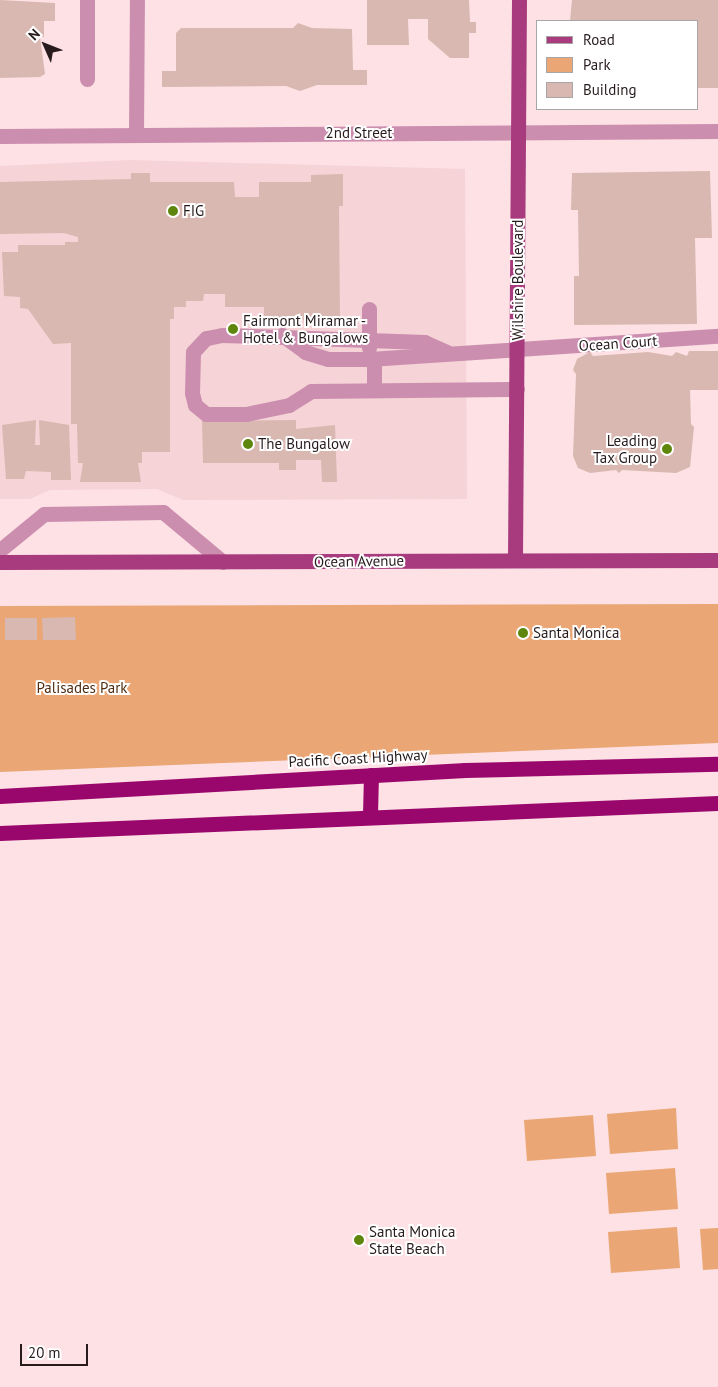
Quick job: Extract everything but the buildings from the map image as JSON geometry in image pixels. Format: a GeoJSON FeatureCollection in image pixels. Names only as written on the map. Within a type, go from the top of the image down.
{"type":"FeatureCollection","features":[{"type":"Feature","properties":{"kind":"highway","name":"Pacific Coast Highway"},"geometry":{"type":"LineString","coordinates":[[0,796],[371,775],[718,764]]}},
{"type":"Feature","properties":{"kind":"highway"},"geometry":{"type":"LineString","coordinates":[[370,815],[371,775]]}},
{"type":"Feature","properties":{"kind":"highway"},"geometry":{"type":"LineString","coordinates":[[0,833],[370,815],[718,803]]}},
{"type":"Feature","properties":{"kind":"main road","name":"Wilshire Boulevard"},"geometry":{"type":"LineString","coordinates":[[515,559],[518,350],[519,0]]}},
{"type":"Feature","properties":{"kind":"main road","name":"Ocean Avenue"},"geometry":{"type":"LineString","coordinates":[[0,562],[515,559],[718,560]]}},
{"type":"Feature","properties":{"kind":"street"},"geometry":{"type":"LineString","coordinates":[[87,0],[87,79]]}},
{"type":"Feature","properties":{"kind":"street"},"geometry":{"type":"LineString","coordinates":[[136,134],[137,0]]}},
{"type":"Feature","properties":{"kind":"street","name":"2nd Street"},"geometry":{"type":"LineString","coordinates":[[0,136],[718,131]]}},
{"type":"Feature","properties":{"kind":"street"},"geometry":{"type":"LineString","coordinates":[[369,309],[369,339],[374,388]]}},
{"type":"Feature","properties":{"kind":"street"},"geometry":{"type":"LineString","coordinates":[[447,352],[425,342],[281,335],[206,338],[193,352],[195,405],[206,414],[246,414],[289,405],[311,391],[374,388],[517,389]]}},
{"type":"Feature","properties":{"kind":"street","name":"Ocean Court"},"geometry":{"type":"LineString","coordinates":[[281,335],[305,352],[328,358],[371,359],[447,352],[518,350],[718,336]]}},
{"type":"Feature","properties":{"kind":"street"},"geometry":{"type":"LineString","coordinates":[[0,550],[44,514],[163,512],[222,562]]}},
{"type":"Feature","properties":{"kind":"shaded area","name":"Fairmont Miramar - Hotel & Bungalows"},"geometry":{"type":"Polygon","coordinates":[[[130,160],[465,169],[467,499],[183,500],[157,489],[50,490],[30,499],[0,499],[0,166],[130,160]]]}},
{"type":"Feature","properties":{"kind":"green space","name":"Palisades Park"},"geometry":{"type":"Polygon","coordinates":[[[718,604],[718,743],[0,772],[0,606],[718,604]]]}},
{"type":"Feature","properties":{"kind":"green space"},"geometry":{"type":"Polygon","coordinates":[[[676,1108],[678,1149],[610,1154],[607,1114],[676,1108]]]}},
{"type":"Feature","properties":{"kind":"green space"},"geometry":{"type":"Polygon","coordinates":[[[593,1115],[596,1156],[527,1161],[524,1120],[593,1115]]]}},
{"type":"Feature","properties":{"kind":"green space"},"geometry":{"type":"Polygon","coordinates":[[[675,1168],[678,1209],[609,1214],[606,1173],[675,1168]]]}},
{"type":"Feature","properties":{"kind":"green space"},"geometry":{"type":"Polygon","coordinates":[[[677,1227],[680,1268],[611,1273],[608,1232],[677,1227]]]}},
{"type":"Feature","properties":{"kind":"green space"},"geometry":{"type":"Polygon","coordinates":[[[718,1228],[718,1269],[703,1270],[700,1229],[718,1228]]]}},
{"type":"Feature","properties":{"kind":"place","name":"FIG"},"geometry":{"type":"Point","coordinates":[173,211]}},
{"type":"Feature","properties":{"kind":"place","name":"Fairmont Miramar - Hotel & Bungalows"},"geometry":{"type":"Point","coordinates":[233,329]}},
{"type":"Feature","properties":{"kind":"place","name":"The Bungalow"},"geometry":{"type":"Point","coordinates":[248,444]}},
{"type":"Feature","properties":{"kind":"place","name":"Leading Tax Group"},"geometry":{"type":"Point","coordinates":[667,449]}},
{"type":"Feature","properties":{"kind":"place","name":"Santa Monica"},"geometry":{"type":"Point","coordinates":[523,633]}},
{"type":"Feature","properties":{"kind":"place","name":"Santa Monica State Beach"},"geometry":{"type":"Point","coordinates":[359,1240]}}]}
